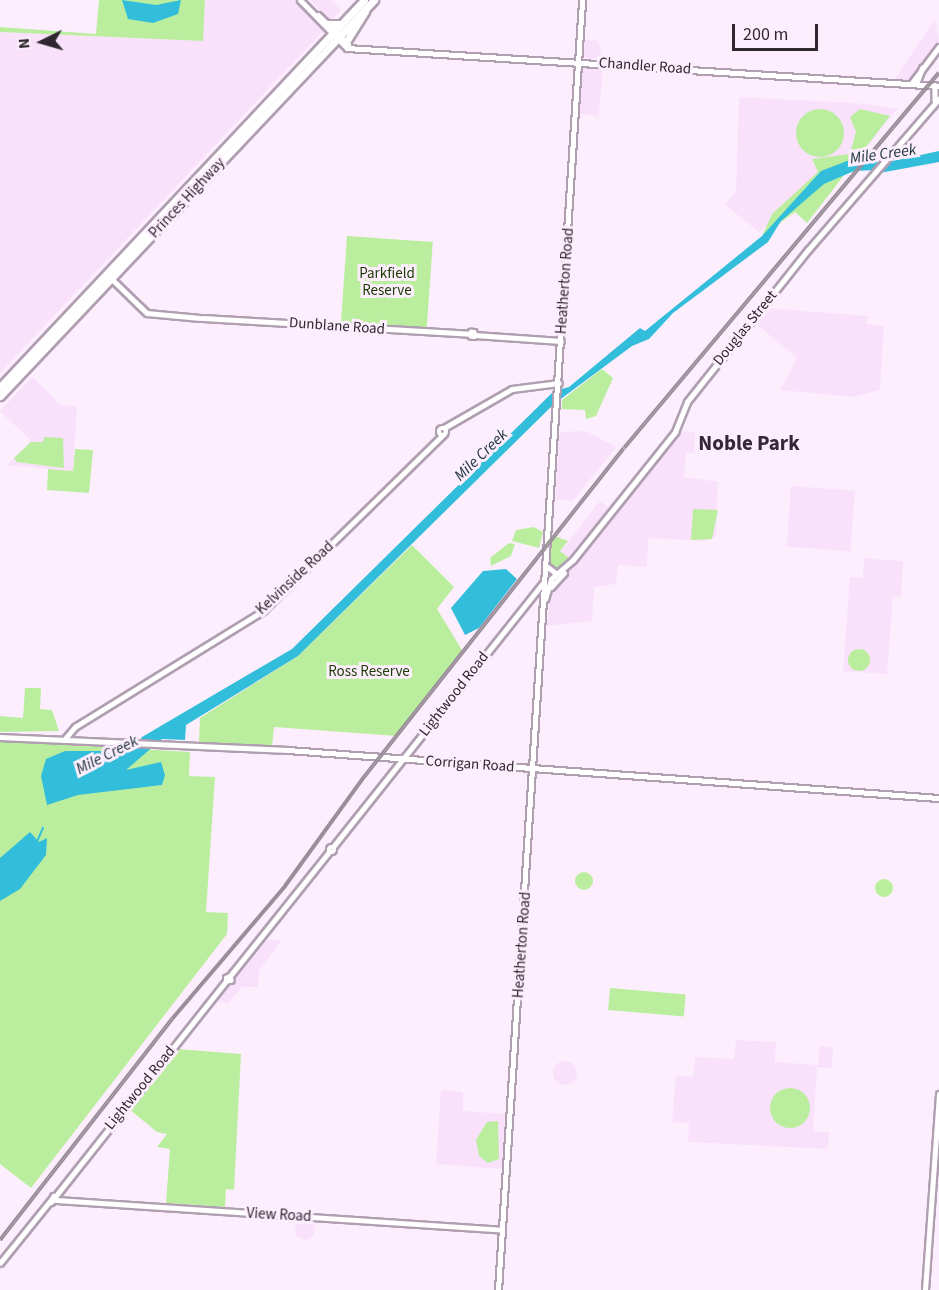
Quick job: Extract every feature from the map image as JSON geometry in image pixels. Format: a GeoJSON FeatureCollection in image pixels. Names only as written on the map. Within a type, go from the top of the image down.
{"type":"FeatureCollection","features":[{"type":"Feature","properties":{"kind":"highway","name":"Princes Highway"},"geometry":{"type":"LineString","coordinates":[[0,387],[75,306],[340,38],[341,24],[364,0]]}},
{"type":"Feature","properties":{"kind":"highway"},"geometry":{"type":"LineString","coordinates":[[340,38],[374,0]]}},
{"type":"Feature","properties":{"kind":"highway"},"geometry":{"type":"LineString","coordinates":[[328,24],[341,24]]}},
{"type":"Feature","properties":{"kind":"highway","name":"Princes Highway"},"geometry":{"type":"LineString","coordinates":[[0,396],[111,282],[191,188]]}},
{"type":"Feature","properties":{"kind":"highway"},"geometry":{"type":"LineString","coordinates":[[75,306],[111,282]]}},
{"type":"Feature","properties":{"kind":"main road"},"geometry":{"type":"LineString","coordinates":[[300,0],[340,38]]}},
{"type":"Feature","properties":{"kind":"main road","name":"Heatherton Road"},"geometry":{"type":"LineString","coordinates":[[498,1290],[545,601],[542,587],[548,565],[582,0]]}},
{"type":"Feature","properties":{"kind":"main road"},"geometry":{"type":"LineString","coordinates":[[311,11],[328,24],[340,38]]}},
{"type":"Feature","properties":{"kind":"main road","name":"Chandler Road"},"geometry":{"type":"LineString","coordinates":[[340,38],[578,62],[937,85]]}},
{"type":"Feature","properties":{"kind":"main road"},"geometry":{"type":"LineString","coordinates":[[914,84],[939,47]]}},
{"type":"Feature","properties":{"kind":"main road"},"geometry":{"type":"LineString","coordinates":[[937,85],[937,100]]}},
{"type":"Feature","properties":{"kind":"main road","name":"Douglas Street"},"geometry":{"type":"LineString","coordinates":[[550,588],[675,432],[702,382],[882,160],[937,100]]}},
{"type":"Feature","properties":{"kind":"main road","name":"Dunblane Road"},"geometry":{"type":"LineString","coordinates":[[111,282],[147,313],[561,341]]}},
{"type":"Feature","properties":{"kind":"main road","name":"Kelvinside Road"},"geometry":{"type":"LineString","coordinates":[[64,740],[82,723],[263,611],[443,432],[454,424],[512,390],[559,385]]}},
{"type":"Feature","properties":{"kind":"main road","name":"Douglas Street"},"geometry":{"type":"LineString","coordinates":[[551,579],[570,564]]}},
{"type":"Feature","properties":{"kind":"main road"},"geometry":{"type":"LineString","coordinates":[[548,565],[559,574]]}},
{"type":"Feature","properties":{"kind":"main road","name":"Heatherton Road"},"geometry":{"type":"LineString","coordinates":[[545,601],[551,579],[548,565]]}},
{"type":"Feature","properties":{"kind":"main road"},"geometry":{"type":"LineString","coordinates":[[542,587],[551,579]]}},
{"type":"Feature","properties":{"kind":"main road"},"geometry":{"type":"LineString","coordinates":[[542,587],[550,588]]}},
{"type":"Feature","properties":{"kind":"main road","name":"Lightwood Road"},"geometry":{"type":"LineString","coordinates":[[0,1263],[531,597],[542,587]]}},
{"type":"Feature","properties":{"kind":"main road"},"geometry":{"type":"LineString","coordinates":[[73,741],[82,723]]}},
{"type":"Feature","properties":{"kind":"main road","name":"Corrigan Road"},"geometry":{"type":"LineString","coordinates":[[0,737],[402,759],[939,798]]}},
{"type":"Feature","properties":{"kind":"main road"},"geometry":{"type":"LineString","coordinates":[[925,1290],[939,1095]]}},
{"type":"Feature","properties":{"kind":"main road","name":"View Road"},"geometry":{"type":"LineString","coordinates":[[53,1199],[502,1230]]}},
{"type":"Feature","properties":{"kind":"shaded area"},"geometry":{"type":"Polygon","coordinates":[[[205,0],[294,0],[324,30],[0,373],[0,32],[202,41],[205,0]]]}},
{"type":"Feature","properties":{"kind":"shaded area"},"geometry":{"type":"Polygon","coordinates":[[[310,0],[331,0],[341,10],[330,21],[310,0]]]}},
{"type":"Feature","properties":{"kind":"shaded area"},"geometry":{"type":"Polygon","coordinates":[[[935,19],[939,41],[908,81],[894,80],[935,19]]]}},
{"type":"Feature","properties":{"kind":"shaded area"},"geometry":{"type":"Polygon","coordinates":[[[591,39],[598,42],[601,49],[598,56],[591,59],[584,56],[581,49],[584,42],[591,39]]]}},
{"type":"Feature","properties":{"kind":"shaded area"},"geometry":{"type":"Polygon","coordinates":[[[582,66],[603,68],[599,116],[578,114],[582,66]]]}},
{"type":"Feature","properties":{"kind":"shaded area"},"geometry":{"type":"Polygon","coordinates":[[[739,97],[857,103],[897,109],[858,159],[820,177],[759,232],[725,205],[736,192],[739,97]]]}},
{"type":"Feature","properties":{"kind":"shaded area"},"geometry":{"type":"Polygon","coordinates":[[[766,308],[869,316],[866,324],[884,326],[880,390],[853,397],[780,390],[797,358],[755,323],[766,308]]]}},
{"type":"Feature","properties":{"kind":"shaded area"},"geometry":{"type":"Polygon","coordinates":[[[32,377],[61,405],[77,406],[73,471],[7,465],[31,441],[0,411],[32,377]]]}},
{"type":"Feature","properties":{"kind":"shaded area"},"geometry":{"type":"Polygon","coordinates":[[[586,431],[616,447],[573,501],[555,499],[560,432],[586,431]]]}},
{"type":"Feature","properties":{"kind":"shaded area"},"geometry":{"type":"Polygon","coordinates":[[[681,431],[695,432],[694,453],[686,453],[684,477],[718,482],[716,536],[706,541],[648,538],[647,567],[618,565],[616,584],[594,587],[592,621],[547,626],[550,594],[681,431]]]}},
{"type":"Feature","properties":{"kind":"shaded area"},"geometry":{"type":"Polygon","coordinates":[[[791,486],[855,490],[851,551],[787,547],[791,486]]]}},
{"type":"Feature","properties":{"kind":"shaded area"},"geometry":{"type":"Polygon","coordinates":[[[600,501],[609,508],[569,558],[561,551],[600,501]]]}},
{"type":"Feature","properties":{"kind":"shaded area"},"geometry":{"type":"Polygon","coordinates":[[[864,558],[903,561],[901,597],[893,596],[887,674],[843,671],[850,577],[863,578],[864,558]]]}},
{"type":"Feature","properties":{"kind":"shaded area"},"geometry":{"type":"Polygon","coordinates":[[[267,940],[281,940],[259,971],[258,987],[242,987],[229,1003],[215,1001],[267,940]]]}},
{"type":"Feature","properties":{"kind":"shaded area"},"geometry":{"type":"Polygon","coordinates":[[[736,1040],[776,1042],[775,1062],[818,1065],[819,1046],[833,1047],[832,1068],[817,1067],[813,1131],[829,1132],[828,1149],[688,1142],[689,1123],[672,1122],[676,1076],[693,1077],[695,1057],[734,1059],[736,1040]]]}},
{"type":"Feature","properties":{"kind":"shaded area"},"geometry":{"type":"Polygon","coordinates":[[[565,1061],[574,1064],[577,1073],[574,1082],[565,1085],[556,1082],[553,1073],[556,1064],[565,1061]]]}},
{"type":"Feature","properties":{"kind":"shaded area"},"geometry":{"type":"Polygon","coordinates":[[[441,1090],[463,1092],[463,1111],[505,1114],[502,1169],[436,1164],[441,1090]]]}},
{"type":"Feature","properties":{"kind":"shaded area"},"geometry":{"type":"Polygon","coordinates":[[[305,1220],[312,1223],[315,1230],[312,1237],[305,1240],[298,1237],[295,1230],[298,1223],[305,1220]]]}},
{"type":"Feature","properties":{"kind":"green space"},"geometry":{"type":"Polygon","coordinates":[[[99,0],[205,0],[203,41],[0,32],[0,27],[96,34],[99,0]]]}},
{"type":"Feature","properties":{"kind":"green space"},"geometry":{"type":"Polygon","coordinates":[[[820,109],[837,116],[844,133],[837,150],[820,157],[803,150],[796,133],[803,116],[820,109]]]}},
{"type":"Feature","properties":{"kind":"green space"},"geometry":{"type":"Polygon","coordinates":[[[860,109],[890,116],[807,223],[795,212],[762,236],[772,214],[818,172],[812,159],[850,154],[856,132],[850,117],[860,109]]]}},
{"type":"Feature","properties":{"kind":"green space","name":"Parkfield Reserve"},"geometry":{"type":"Polygon","coordinates":[[[347,236],[433,242],[427,328],[341,322],[347,236]]]}},
{"type":"Feature","properties":{"kind":"green space"},"geometry":{"type":"Polygon","coordinates":[[[602,369],[613,378],[596,416],[586,419],[585,410],[562,409],[562,400],[602,369]]]}},
{"type":"Feature","properties":{"kind":"green space"},"geometry":{"type":"Polygon","coordinates":[[[44,437],[63,438],[64,468],[17,462],[14,458],[31,442],[43,442],[44,437]]]}},
{"type":"Feature","properties":{"kind":"green space"},"geometry":{"type":"Polygon","coordinates":[[[75,449],[93,450],[89,493],[47,490],[48,469],[73,471],[75,449]]]}},
{"type":"Feature","properties":{"kind":"green space"},"geometry":{"type":"Polygon","coordinates":[[[693,509],[718,510],[712,539],[691,540],[693,509]]]}},
{"type":"Feature","properties":{"kind":"green space"},"geometry":{"type":"Polygon","coordinates":[[[534,527],[543,532],[539,548],[512,541],[516,530],[534,527]]]}},
{"type":"Feature","properties":{"kind":"green space"},"geometry":{"type":"Polygon","coordinates":[[[552,535],[568,541],[560,551],[569,558],[558,573],[550,568],[552,535]]]}},
{"type":"Feature","properties":{"kind":"green space"},"geometry":{"type":"Polygon","coordinates":[[[509,543],[515,544],[511,556],[491,566],[490,558],[509,543]]]}},
{"type":"Feature","properties":{"kind":"green space","name":"Ross Reserve"},"geometry":{"type":"Polygon","coordinates":[[[412,545],[454,587],[437,609],[462,650],[397,736],[274,727],[272,747],[199,742],[200,718],[298,656],[412,545]]]}},
{"type":"Feature","properties":{"kind":"green space"},"geometry":{"type":"Polygon","coordinates":[[[859,649],[867,652],[870,660],[867,668],[859,671],[851,668],[848,660],[851,652],[859,649]]]}},
{"type":"Feature","properties":{"kind":"green space"},"geometry":{"type":"Polygon","coordinates":[[[25,688],[41,688],[40,709],[52,710],[59,731],[0,732],[0,716],[23,718],[25,688]]]}},
{"type":"Feature","properties":{"kind":"green space"},"geometry":{"type":"Polygon","coordinates":[[[0,741],[190,752],[189,776],[215,777],[206,912],[228,913],[227,934],[31,1188],[0,1164],[0,741]]]}},
{"type":"Feature","properties":{"kind":"green space"},"geometry":{"type":"Polygon","coordinates":[[[584,872],[590,875],[593,881],[590,887],[584,890],[578,887],[575,881],[578,875],[584,872]]]}},
{"type":"Feature","properties":{"kind":"green space"},"geometry":{"type":"Polygon","coordinates":[[[884,879],[890,882],[893,888],[890,894],[884,897],[878,894],[875,888],[878,882],[884,879]]]}},
{"type":"Feature","properties":{"kind":"green space"},"geometry":{"type":"Polygon","coordinates":[[[610,988],[686,995],[684,1017],[608,1010],[610,988]]]}},
{"type":"Feature","properties":{"kind":"green space"},"geometry":{"type":"Polygon","coordinates":[[[177,1049],[241,1054],[234,1190],[226,1189],[225,1207],[166,1203],[170,1149],[157,1147],[167,1134],[157,1132],[129,1109],[177,1049]]]}},
{"type":"Feature","properties":{"kind":"green space"},"geometry":{"type":"Polygon","coordinates":[[[790,1088],[798,1089],[804,1094],[809,1100],[809,1116],[804,1122],[798,1127],[790,1128],[782,1127],[776,1122],[771,1116],[770,1108],[771,1100],[776,1094],[782,1089],[790,1088]]]}},
{"type":"Feature","properties":{"kind":"green space"},"geometry":{"type":"Polygon","coordinates":[[[498,1121],[499,1159],[488,1163],[479,1156],[476,1140],[487,1122],[498,1121]]]}},
{"type":"Feature","properties":{"kind":"water"},"geometry":{"type":"Polygon","coordinates":[[[122,0],[156,5],[181,0],[178,14],[153,23],[128,19],[122,0]]]}},
{"type":"Feature","properties":{"kind":"water"},"geometry":{"type":"Polygon","coordinates":[[[939,151],[939,162],[874,174],[876,170],[854,171],[824,184],[781,221],[768,242],[673,313],[649,339],[632,346],[554,404],[298,656],[186,725],[185,740],[162,739],[126,770],[161,762],[165,775],[162,785],[78,795],[47,805],[41,776],[46,759],[65,751],[133,751],[142,737],[292,649],[554,391],[569,387],[640,328],[645,331],[762,236],[821,171],[860,156],[862,162],[888,162],[939,151]]]}},
{"type":"Feature","properties":{"kind":"water"},"geometry":{"type":"Polygon","coordinates":[[[506,569],[517,579],[479,628],[465,635],[451,608],[483,571],[506,569]]]}},
{"type":"Feature","properties":{"kind":"water"},"geometry":{"type":"Polygon","coordinates":[[[30,832],[39,842],[47,838],[46,855],[20,889],[0,901],[0,858],[30,832]]]}},
{"type":"Feature","properties":{"kind":"waterway","name":"Mile Creek"},"geometry":{"type":"LineString","coordinates":[[37,842],[43,828]]}},
{"type":"Feature","properties":{"kind":"railway"},"geometry":{"type":"LineString","coordinates":[[0,1240],[172,1019],[285,886],[364,777],[624,448],[939,73]]}},
{"type":"Feature","properties":{"kind":"district","name":"Noble Park"},"geometry":{"type":"Point","coordinates":[749,443]}}]}
